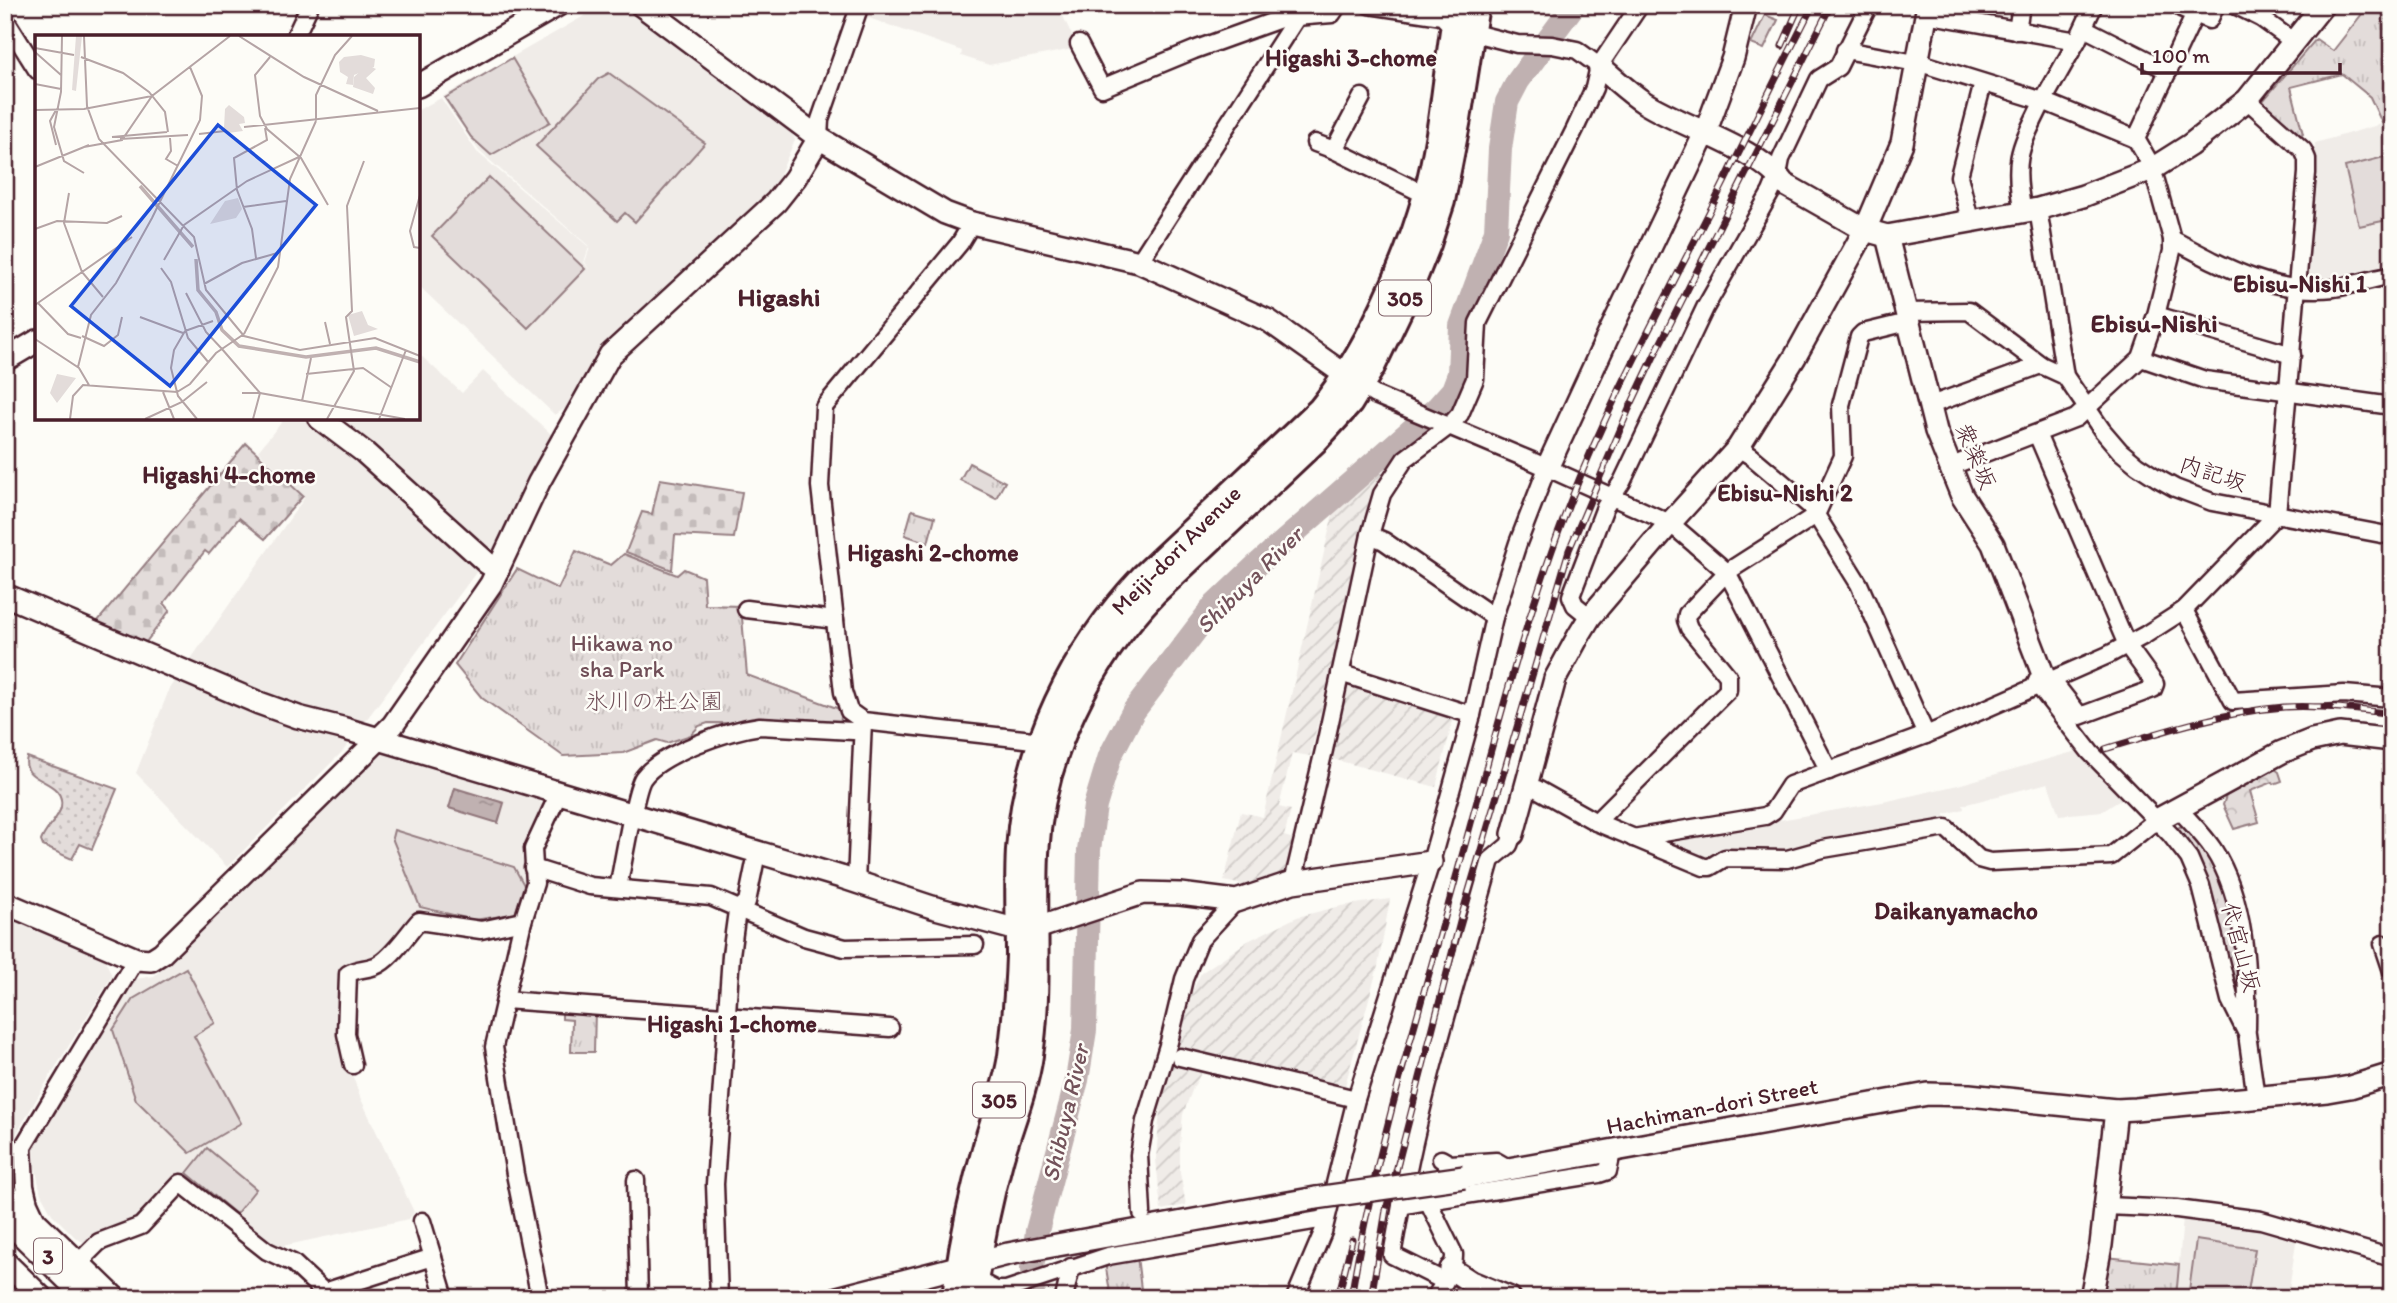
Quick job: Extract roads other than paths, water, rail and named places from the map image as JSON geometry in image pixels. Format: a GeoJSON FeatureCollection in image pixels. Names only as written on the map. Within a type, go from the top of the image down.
{"type":"FeatureCollection","features":[{"type":"Feature","properties":{"kind":"highway","name":"3"},"geometry":{"type":"LineString","coordinates":[[5,1214],[91,1298]]}},
{"type":"Feature","properties":{"kind":"highway","name":"3"},"geometry":{"type":"LineString","coordinates":[[5,1235],[69,1298]]}},
{"type":"Feature","properties":{"kind":"main road","name":"Meiji-dori Avenue"},"geometry":{"type":"LineString","coordinates":[[955,1298],[971,1277],[1026,1077],[1033,1020],[1026,929],[1044,798],[1069,721],[1109,646],[1143,605],[1317,439],[1350,403],[1353,381],[1426,195],[1460,22],[1476,5]]}},
{"type":"Feature","properties":{"kind":"main road","name":"Meiji-dori Avenue"},"geometry":{"type":"LineString","coordinates":[[1026,929],[1017,900],[1021,822],[1026,795],[1042,741],[1071,674],[1094,636],[1143,577],[1353,381],[1391,329],[1411,286],[1442,201],[1458,119],[1460,22]]}},
{"type":"Feature","properties":{"kind":"street"},"geometry":{"type":"LineString","coordinates":[[296,35],[310,5]]}},
{"type":"Feature","properties":{"kind":"street"},"geometry":{"type":"LineString","coordinates":[[420,85],[558,5]]}},
{"type":"Feature","properties":{"kind":"street"},"geometry":{"type":"LineString","coordinates":[[641,5],[819,138],[945,213],[972,223],[1139,262],[1269,321],[1375,395],[1670,523],[1727,572],[1829,771]]}},
{"type":"Feature","properties":{"kind":"street"},"geometry":{"type":"LineString","coordinates":[[5,903],[136,959],[151,960],[162,953],[378,740],[393,724],[491,584],[539,482],[610,355],[776,202],[795,178],[819,138],[820,121],[860,5]]}},
{"type":"Feature","properties":{"kind":"street"},"geometry":{"type":"LineString","coordinates":[[1079,44],[1102,88],[1283,18],[1332,14],[1338,5]]}},
{"type":"Feature","properties":{"kind":"street"},"geometry":{"type":"LineString","coordinates":[[1369,5],[1442,16],[1517,44],[1552,45],[1577,50],[1645,103],[1760,161],[1778,175],[1784,184],[1865,230],[1887,236],[2030,211],[2083,196],[2152,169],[2190,145],[2247,100],[2323,5]]}},
{"type":"Feature","properties":{"kind":"street"},"geometry":{"type":"LineString","coordinates":[[1293,882],[1370,535],[1382,494],[1405,459],[1460,414],[1475,380],[1478,323],[1585,108],[1600,66],[1640,5]]}},
{"type":"Feature","properties":{"kind":"street"},"geometry":{"type":"LineString","coordinates":[[1295,1298],[1323,1232],[1356,1099],[1432,862],[1472,715],[1494,617],[1518,543],[1547,468],[1705,133],[1734,58],[1746,5]]}},
{"type":"Feature","properties":{"kind":"street"},"geometry":{"type":"LineString","coordinates":[[1590,617],[1575,605],[1571,596],[1605,507],[1622,482],[1705,308],[1778,175],[1781,159],[1819,79],[1838,66],[1869,5]]}},
{"type":"Feature","properties":{"kind":"street"},"geometry":{"type":"LineString","coordinates":[[2017,31],[2021,5]]}},
{"type":"Feature","properties":{"kind":"street"},"geometry":{"type":"LineString","coordinates":[[2065,376],[2030,211],[2018,169],[2019,153],[2094,5]]}},
{"type":"Feature","properties":{"kind":"street"},"geometry":{"type":"LineString","coordinates":[[2137,139],[2169,71],[2189,10],[2209,20],[2216,5]]}},
{"type":"Feature","properties":{"kind":"street"},"geometry":{"type":"LineString","coordinates":[[2235,5],[2261,18],[2294,42]]}},
{"type":"Feature","properties":{"kind":"street"},"geometry":{"type":"LineString","coordinates":[[1510,1298],[1392,1255],[1409,1163],[1434,1062],[1491,860],[1509,845],[1513,834],[1555,679],[1590,617],[1738,447],[1795,356],[1865,230],[1898,158],[1927,10],[2017,31],[2081,35],[2169,71]]}},
{"type":"Feature","properties":{"kind":"street"},"geometry":{"type":"LineString","coordinates":[[1139,262],[1297,17]]}},
{"type":"Feature","properties":{"kind":"street"},"geometry":{"type":"LineString","coordinates":[[5,19],[35,67]]}},
{"type":"Feature","properties":{"kind":"street"},"geometry":{"type":"LineString","coordinates":[[1845,50],[1917,63],[2043,101],[2137,139],[2152,169],[2172,239],[2172,251],[2156,315],[2141,358],[2076,418],[1949,467]]}},
{"type":"Feature","properties":{"kind":"street"},"geometry":{"type":"LineString","coordinates":[[1970,220],[1959,176],[1983,83]]}},
{"type":"Feature","properties":{"kind":"street"},"geometry":{"type":"LineString","coordinates":[[1334,150],[1362,97]]}},
{"type":"Feature","properties":{"kind":"street"},"geometry":{"type":"LineString","coordinates":[[1633,838],[1765,816],[1773,811],[1790,785],[1926,735],[2127,645],[2184,610],[2277,514],[2307,159],[2303,150],[2247,100]]}},
{"type":"Feature","properties":{"kind":"street"},"geometry":{"type":"LineString","coordinates":[[1315,143],[1426,195]]}},
{"type":"Feature","properties":{"kind":"street"},"geometry":{"type":"LineString","coordinates":[[972,223],[960,243],[824,407],[820,486],[843,692],[849,711],[863,724],[1042,741]]}},
{"type":"Feature","properties":{"kind":"street","name":"衆楽坂"},"geometry":{"type":"LineString","coordinates":[[1887,236],[1928,406],[1949,467],[1962,496],[1993,544],[2045,682]]}},
{"type":"Feature","properties":{"kind":"street"},"geometry":{"type":"LineString","coordinates":[[2172,239],[2237,273],[2265,283],[2297,289],[2334,288],[2392,275]]}},
{"type":"Feature","properties":{"kind":"street"},"geometry":{"type":"LineString","coordinates":[[1596,822],[1728,690],[1728,676],[1689,628],[1687,614],[1727,572],[1816,515],[1843,456],[1841,405],[1859,337],[1863,333],[1907,317],[1969,312],[2040,365],[2065,376]]}},
{"type":"Feature","properties":{"kind":"street"},"geometry":{"type":"LineString","coordinates":[[2156,315],[2292,355]]}},
{"type":"Feature","properties":{"kind":"street"},"geometry":{"type":"LineString","coordinates":[[5,360],[35,342]]}},
{"type":"Feature","properties":{"kind":"street"},"geometry":{"type":"LineString","coordinates":[[2141,358],[2204,380],[2392,406]]}},
{"type":"Feature","properties":{"kind":"street"},"geometry":{"type":"LineString","coordinates":[[1928,406],[2040,365]]}},
{"type":"Feature","properties":{"kind":"street","name":"内記坂"},"geometry":{"type":"LineString","coordinates":[[2065,376],[2120,451],[2137,466],[2175,488],[2213,502],[2392,536]]}},
{"type":"Feature","properties":{"kind":"street"},"geometry":{"type":"LineString","coordinates":[[322,420],[364,452],[498,570]]}},
{"type":"Feature","properties":{"kind":"street"},"geometry":{"type":"LineString","coordinates":[[2038,434],[2127,645],[2154,684],[2153,689],[2080,716],[2045,682]]}},
{"type":"Feature","properties":{"kind":"street"},"geometry":{"type":"LineString","coordinates":[[1738,447],[1810,506],[1816,515],[1859,584],[1926,735]]}},
{"type":"Feature","properties":{"kind":"street"},"geometry":{"type":"LineString","coordinates":[[1370,535],[1384,541],[1494,617]]}},
{"type":"Feature","properties":{"kind":"street"},"geometry":{"type":"LineString","coordinates":[[5,595],[298,717],[634,815],[932,907],[1026,929],[1150,892],[1236,901],[1293,882],[1432,862]]}},
{"type":"Feature","properties":{"kind":"street"},"geometry":{"type":"LineString","coordinates":[[746,609],[835,620]]}},
{"type":"Feature","properties":{"kind":"street"},"geometry":{"type":"LineString","coordinates":[[2184,610],[2232,701],[2344,694],[2392,698]]}},
{"type":"Feature","properties":{"kind":"street"},"geometry":{"type":"LineString","coordinates":[[1340,673],[1472,715]]}},
{"type":"Feature","properties":{"kind":"street","name":"代官山坂"},"geometry":{"type":"LineString","coordinates":[[2045,682],[2090,752],[2181,846],[2196,872],[2231,1000],[2247,1034],[2256,1098]]}},
{"type":"Feature","properties":{"kind":"street"},"geometry":{"type":"LineString","coordinates":[[618,888],[643,778],[680,751],[760,726],[853,731],[863,724]]}},
{"type":"Feature","properties":{"kind":"street"},"geometry":{"type":"LineString","coordinates":[[856,882],[863,724]]}},
{"type":"Feature","properties":{"kind":"street"},"geometry":{"type":"LineString","coordinates":[[1525,786],[1538,789],[1596,822],[1704,867],[1710,867],[1725,858],[1787,859],[1823,849],[1946,828],[1979,859],[1990,862],[2111,856],[2155,821],[2282,751],[2320,737],[2345,734],[2392,740]]}},
{"type":"Feature","properties":{"kind":"street"},"geometry":{"type":"LineString","coordinates":[[540,1298],[519,1196],[494,1047],[523,921],[535,883],[533,849],[559,793]]}},
{"type":"Feature","properties":{"kind":"street"},"geometry":{"type":"LineString","coordinates":[[2178,808],[2213,850],[2235,902],[2243,937],[2248,999],[2247,1034]]}},
{"type":"Feature","properties":{"kind":"street"},"geometry":{"type":"LineString","coordinates":[[719,1298],[715,1184],[734,933],[737,911],[747,902],[757,853]]}},
{"type":"Feature","properties":{"kind":"street"},"geometry":{"type":"LineString","coordinates":[[533,868],[590,886],[711,897],[804,937],[845,948],[975,945]]}},
{"type":"Feature","properties":{"kind":"street"},"geometry":{"type":"LineString","coordinates":[[1142,1213],[1139,1155],[1145,1121],[1184,979],[1199,940],[1236,901]]}},
{"type":"Feature","properties":{"kind":"street"},"geometry":{"type":"LineString","coordinates":[[353,1065],[346,1034],[348,974],[356,969],[377,966],[419,921],[481,930],[523,921]]}},
{"type":"Feature","properties":{"kind":"street"},"geometry":{"type":"LineString","coordinates":[[2383,944],[2392,971]]}},
{"type":"Feature","properties":{"kind":"street"},"geometry":{"type":"LineString","coordinates":[[40,1225],[29,1203],[25,1186],[23,1147],[136,959]]}},
{"type":"Feature","properties":{"kind":"street"},"geometry":{"type":"LineString","coordinates":[[505,1000],[890,1028]]}},
{"type":"Feature","properties":{"kind":"street"},"geometry":{"type":"LineString","coordinates":[[1180,1057],[1356,1099]]}},
{"type":"Feature","properties":{"kind":"street","name":"Hachiman-dori Street"},"geometry":{"type":"LineString","coordinates":[[971,1277],[1017,1253],[1044,1247],[1316,1198],[1512,1170],[1928,1094],[1969,1095],[2116,1110],[2339,1090],[2392,1074]]}},
{"type":"Feature","properties":{"kind":"street"},"geometry":{"type":"LineString","coordinates":[[2091,1298],[2106,1206],[2116,1110]]}},
{"type":"Feature","properties":{"kind":"street"},"geometry":{"type":"LineString","coordinates":[[1401,1206],[1599,1174],[1608,1171],[1612,1152]]}},
{"type":"Feature","properties":{"kind":"street"},"geometry":{"type":"LineString","coordinates":[[1441,1159],[1450,1164],[1496,1161],[1512,1170]]}},
{"type":"Feature","properties":{"kind":"street"},"geometry":{"type":"LineString","coordinates":[[636,1180],[639,1298]]}},
{"type":"Feature","properties":{"kind":"street"},"geometry":{"type":"LineString","coordinates":[[85,1269],[85,1256],[99,1242],[141,1226],[181,1183],[267,1251],[293,1263],[325,1295],[433,1257]]}},
{"type":"Feature","properties":{"kind":"street"},"geometry":{"type":"LineString","coordinates":[[5,1192],[115,1298]]}},
{"type":"Feature","properties":{"kind":"street"},"geometry":{"type":"LineString","coordinates":[[1428,1201],[1454,1254],[1454,1261],[1435,1298]]}},
{"type":"Feature","properties":{"kind":"street"},"geometry":{"type":"LineString","coordinates":[[2106,1206],[2177,1209],[2261,1220],[2392,1258]]}},
{"type":"Feature","properties":{"kind":"street"},"geometry":{"type":"LineString","coordinates":[[839,1298],[971,1277],[996,1290],[1012,1288],[1108,1256],[1325,1219]]}},
{"type":"Feature","properties":{"kind":"street"},"geometry":{"type":"LineString","coordinates":[[422,1221],[445,1298]]}},
{"type":"Feature","properties":{"kind":"street"},"geometry":{"type":"LineString","coordinates":[[5,1262],[42,1298]]}},
{"type":"Feature","properties":{"kind":"street"},"geometry":{"type":"LineString","coordinates":[[1064,1298],[1070,1267]]}},
{"type":"Feature","properties":{"kind":"water"},"geometry":{"type":"Polygon","coordinates":[[[455,788],[504,803],[498,823],[449,808],[455,788]]]}},
{"type":"Feature","properties":{"kind":"waterway","name":"Shibuya River"},"geometry":{"type":"LineString","coordinates":[[1033,1298],[1032,1268],[1037,1231],[1077,1080],[1085,1030],[1089,850],[1095,806],[1110,756],[1133,712],[1214,606],[1438,407],[1453,390],[1459,374],[1461,326],[1496,231],[1500,149],[1507,102],[1518,81],[1574,5]]}},
{"type":"Feature","properties":{"kind":"railway"},"geometry":{"type":"LineString","coordinates":[[1782,46],[1800,5]]}},
{"type":"Feature","properties":{"kind":"railway"},"geometry":{"type":"LineString","coordinates":[[1351,1298],[1371,1194],[1396,1092],[1508,691],[1554,545],[1586,463],[1616,397],[1813,5]]}},
{"type":"Feature","properties":{"kind":"railway"},"geometry":{"type":"LineString","coordinates":[[1371,1298],[1386,1210],[1461,918],[1569,550],[1658,348],[1831,5]]}},
{"type":"Feature","properties":{"kind":"railway"},"geometry":{"type":"LineString","coordinates":[[2105,749],[2193,723],[2284,707],[2351,709],[2392,714]]}},
{"type":"Feature","properties":{"kind":"railway"},"geometry":{"type":"LineString","coordinates":[[1338,1298],[1352,1240]]}},
{"type":"Feature","properties":{"kind":"district","name":"Higashi 3-chome"},"geometry":{"type":"Point","coordinates":[1351,57]}},
{"type":"Feature","properties":{"kind":"district","name":"Ebisu-Nishi 1"},"geometry":{"type":"Point","coordinates":[2300,283]}},
{"type":"Feature","properties":{"kind":"district","name":"Higashi"},"geometry":{"type":"Point","coordinates":[779,297]}},
{"type":"Feature","properties":{"kind":"district","name":"Ebisu-Nishi"},"geometry":{"type":"Point","coordinates":[2154,323]}},
{"type":"Feature","properties":{"kind":"district","name":"Higashi 4-chome"},"geometry":{"type":"Point","coordinates":[229,474]}},
{"type":"Feature","properties":{"kind":"district","name":"Ebisu-Nishi 2"},"geometry":{"type":"Point","coordinates":[1785,492]}},
{"type":"Feature","properties":{"kind":"district","name":"Higashi 2-chome"},"geometry":{"type":"Point","coordinates":[933,552]}},
{"type":"Feature","properties":{"kind":"district","name":"Daikanyamacho"},"geometry":{"type":"Point","coordinates":[1956,910]}},
{"type":"Feature","properties":{"kind":"district","name":"Higashi 1-chome"},"geometry":{"type":"Point","coordinates":[732,1023]}},
{"type":"Feature","properties":{"kind":"park label","name":"Hikawa no sha Park"},"geometry":{"type":"Point","coordinates":[622,656]}},
{"type":"Feature","properties":{"kind":"park label","name":"氷川の杜公園"},"geometry":{"type":"Point","coordinates":[654,701]}}]}
